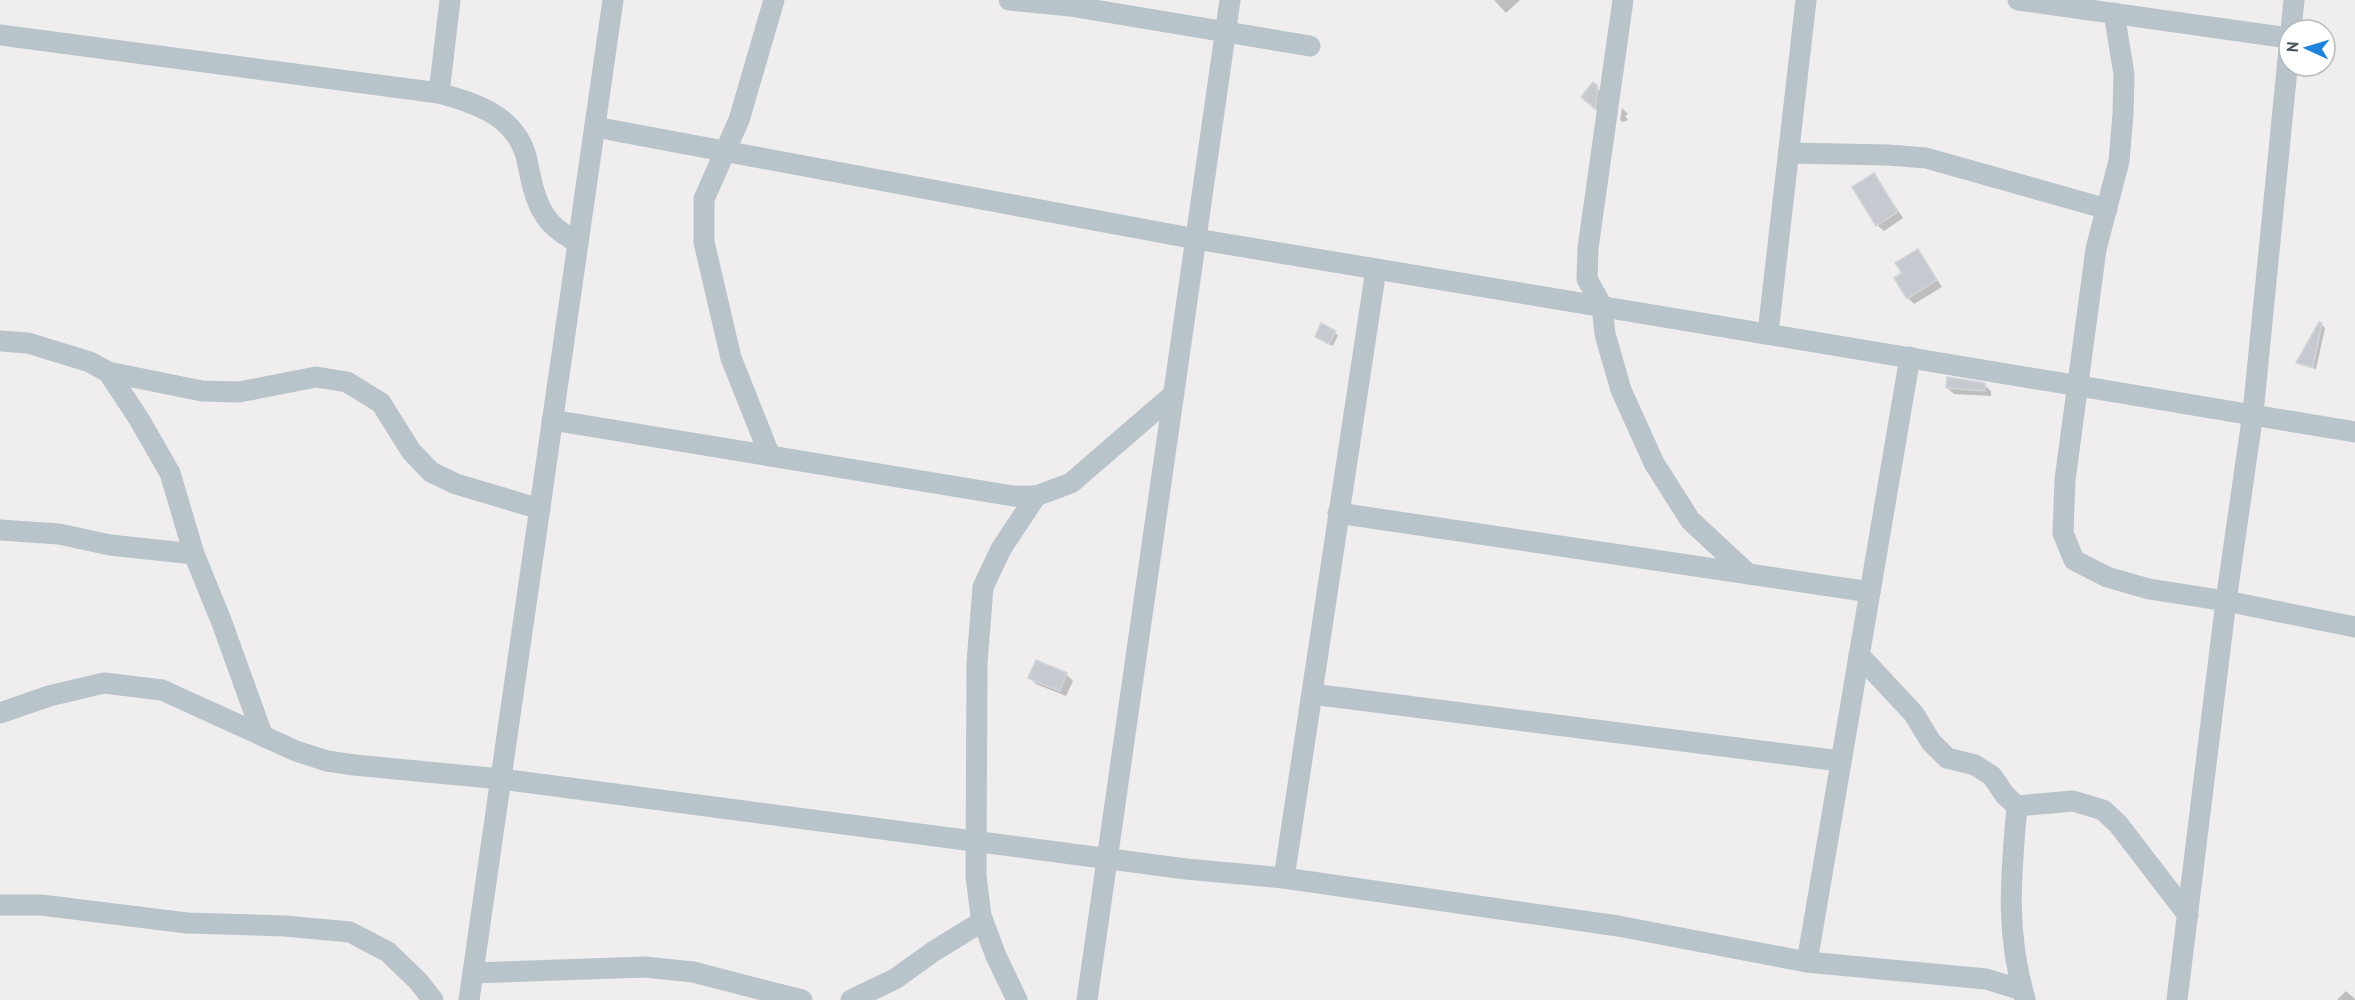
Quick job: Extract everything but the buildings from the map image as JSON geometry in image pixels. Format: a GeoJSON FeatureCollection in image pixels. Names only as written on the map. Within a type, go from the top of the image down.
{"type":"FeatureCollection","features":[{"type":"Feature","properties":{"kind":"street"},"geometry":{"type":"LineString","coordinates":[[439,93],[450,0]]}},
{"type":"Feature","properties":{"kind":"street"},"geometry":{"type":"LineString","coordinates":[[468,1000],[613,0]]}},
{"type":"Feature","properties":{"kind":"street"},"geometry":{"type":"LineString","coordinates":[[770,456],[731,358],[704,242],[704,199],[739,120],[774,0]]}},
{"type":"Feature","properties":{"kind":"street"},"geometry":{"type":"LineString","coordinates":[[1009,0],[1070,6],[1310,46]]}},
{"type":"Feature","properties":{"kind":"street"},"geometry":{"type":"LineString","coordinates":[[1087,1000],[1230,0]]}},
{"type":"Feature","properties":{"kind":"street"},"geometry":{"type":"LineString","coordinates":[[1623,0],[1588,248],[1587,279],[1602,306],[1605,334],[1621,390],[1654,463],[1689,520],[1748,574]]}},
{"type":"Feature","properties":{"kind":"street"},"geometry":{"type":"LineString","coordinates":[[1768,333],[1806,0]]}},
{"type":"Feature","properties":{"kind":"street"},"geometry":{"type":"LineString","coordinates":[[2018,0],[2277,36]]}},
{"type":"Feature","properties":{"kind":"street"},"geometry":{"type":"LineString","coordinates":[[2292,18],[2294,0]]}},
{"type":"Feature","properties":{"kind":"street"},"geometry":{"type":"LineString","coordinates":[[2114,14],[2124,74],[2119,161],[2096,249],[2065,480],[2063,533],[2074,560],[2107,577],[2149,589],[2226,601],[2355,627]]}},
{"type":"Feature","properties":{"kind":"street"},"geometry":{"type":"LineString","coordinates":[[0,35],[439,93],[473,102],[496,114],[513,132],[526,156],[530,180],[549,220],[578,244]]}},
{"type":"Feature","properties":{"kind":"street"},"geometry":{"type":"LineString","coordinates":[[2177,1000],[2226,601],[2253,413],[2286,78]]}},
{"type":"Feature","properties":{"kind":"street"},"geometry":{"type":"LineString","coordinates":[[595,127],[1196,239],[2253,413],[2355,432]]}},
{"type":"Feature","properties":{"kind":"street"},"geometry":{"type":"LineString","coordinates":[[1789,153],[1926,158],[2107,209]]}},
{"type":"Feature","properties":{"kind":"street"},"geometry":{"type":"LineString","coordinates":[[1284,878],[1376,268]]}},
{"type":"Feature","properties":{"kind":"street"},"geometry":{"type":"LineString","coordinates":[[0,341],[28,343],[90,362],[108,372],[202,392],[239,392],[316,377],[347,382],[381,403],[411,451],[431,472],[456,484],[540,509]]}},
{"type":"Feature","properties":{"kind":"street"},"geometry":{"type":"LineString","coordinates":[[1807,962],[1910,357]]}},
{"type":"Feature","properties":{"kind":"street"},"geometry":{"type":"LineString","coordinates":[[108,372],[144,427],[170,473],[194,554],[222,623],[262,734]]}},
{"type":"Feature","properties":{"kind":"street"},"geometry":{"type":"LineString","coordinates":[[552,420],[1013,496],[1036,496],[1071,483],[1174,394]]}},
{"type":"Feature","properties":{"kind":"street"},"geometry":{"type":"LineString","coordinates":[[1017,1000],[996,956],[983,921],[976,876],[976,708],[982,587],[1001,549],[1036,496]]}},
{"type":"Feature","properties":{"kind":"street"},"geometry":{"type":"LineString","coordinates":[[1338,513],[1870,592]]}},
{"type":"Feature","properties":{"kind":"street"},"geometry":{"type":"LineString","coordinates":[[0,530],[58,534],[110,545],[194,554]]}},
{"type":"Feature","properties":{"kind":"street"},"geometry":{"type":"LineString","coordinates":[[1859,654],[1914,714],[1931,742],[1947,758],[1975,765],[1992,776],[2005,795],[2017,806],[2073,801],[2103,810],[2118,824],[2188,915]]}},
{"type":"Feature","properties":{"kind":"street"},"geometry":{"type":"LineString","coordinates":[[0,713],[50,696],[104,683],[162,690],[296,751],[327,761],[501,779],[1186,869],[1284,878],[1618,926],[1807,962],[1986,979],[2023,995]]}},
{"type":"Feature","properties":{"kind":"street"},"geometry":{"type":"LineString","coordinates":[[1312,694],[1840,761]]}},
{"type":"Feature","properties":{"kind":"street"},"geometry":{"type":"LineString","coordinates":[[2017,806],[2010,904],[2014,955],[2023,995]]}},
{"type":"Feature","properties":{"kind":"street"},"geometry":{"type":"LineString","coordinates":[[0,905],[41,904],[187,923],[285,926],[351,932],[388,952],[418,981],[433,1000]]}},
{"type":"Feature","properties":{"kind":"street"},"geometry":{"type":"LineString","coordinates":[[851,1000],[895,979],[934,951],[983,921]]}},
{"type":"Feature","properties":{"kind":"street"},"geometry":{"type":"LineString","coordinates":[[472,973],[645,967],[693,972],[802,1000]]}}]}
